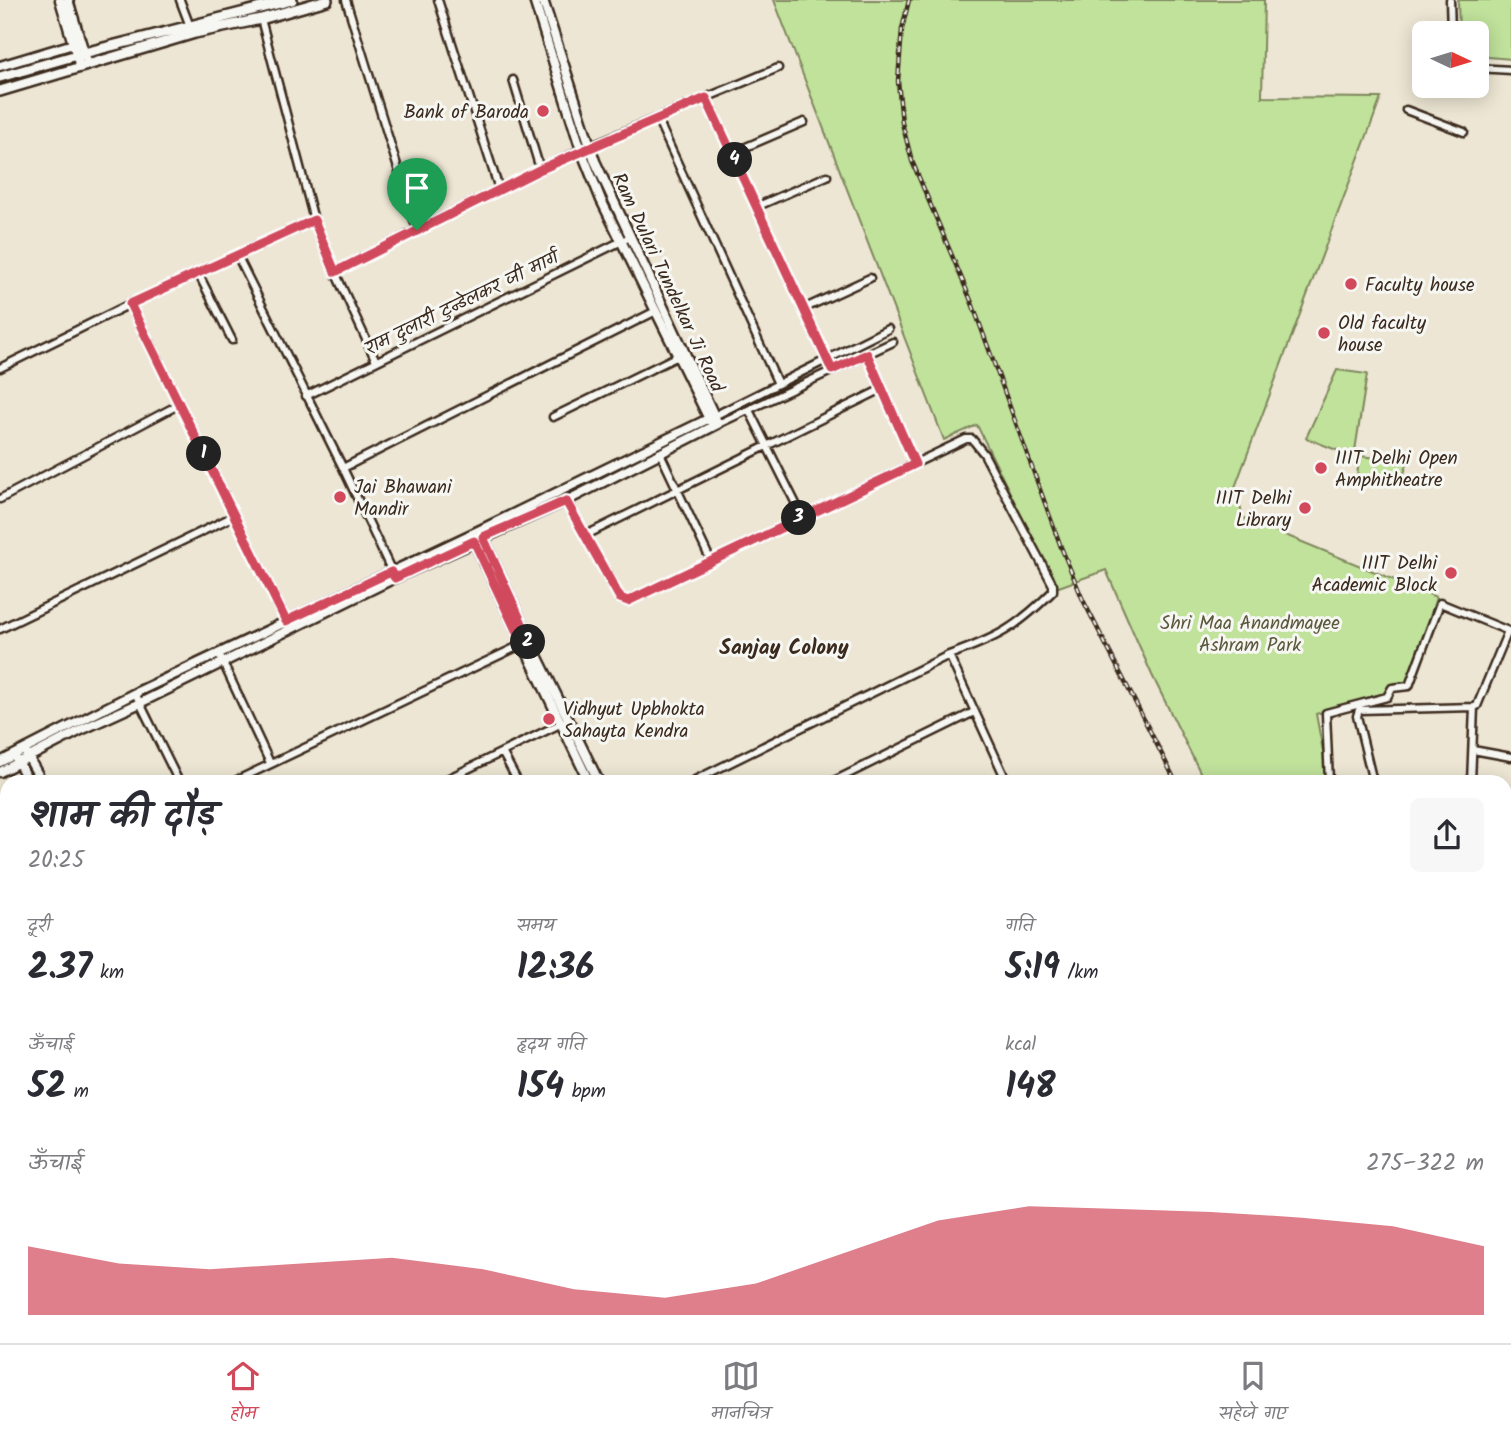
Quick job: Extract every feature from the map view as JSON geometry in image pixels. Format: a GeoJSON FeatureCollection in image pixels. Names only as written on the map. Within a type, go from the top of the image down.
{"type":"FeatureCollection","features":[{"type":"Feature","properties":{"kind":"main road"},"geometry":{"type":"LineString","coordinates":[[259,15],[292,0]]}},
{"type":"Feature","properties":{"kind":"main road"},"geometry":{"type":"LineString","coordinates":[[0,77],[80,54],[327,0]]}},
{"type":"Feature","properties":{"kind":"main road"},"geometry":{"type":"LineString","coordinates":[[0,91],[84,66],[191,29]]}},
{"type":"Feature","properties":{"kind":"street"},"geometry":{"type":"LineString","coordinates":[[60,0],[84,66]]}},
{"type":"Feature","properties":{"kind":"street"},"geometry":{"type":"LineString","coordinates":[[68,0],[76,42]]}},
{"type":"Feature","properties":{"kind":"street"},"geometry":{"type":"LineString","coordinates":[[180,0],[191,29]]}},
{"type":"Feature","properties":{"kind":"street"},"geometry":{"type":"LineString","coordinates":[[258,0],[259,15],[314,220],[376,361]]}},
{"type":"Feature","properties":{"kind":"street"},"geometry":{"type":"LineString","coordinates":[[346,0],[417,230]]}},
{"type":"Feature","properties":{"kind":"street"},"geometry":{"type":"LineString","coordinates":[[438,0],[499,189]]}},
{"type":"Feature","properties":{"kind":"street"},"geometry":{"type":"LineString","coordinates":[[534,0],[585,148]]}},
{"type":"Feature","properties":{"kind":"street"},"geometry":{"type":"LineString","coordinates":[[543,0],[585,148]]}},
{"type":"Feature","properties":{"kind":"street"},"geometry":{"type":"LineString","coordinates":[[1450,0],[1451,21]]}},
{"type":"Feature","properties":{"kind":"street"},"geometry":{"type":"LineString","coordinates":[[0,66],[76,42]]}},
{"type":"Feature","properties":{"kind":"street"},"geometry":{"type":"LineString","coordinates":[[335,272],[585,148],[778,68]]}},
{"type":"Feature","properties":{"kind":"street"},"geometry":{"type":"LineString","coordinates":[[1489,69],[1511,70]]}},
{"type":"Feature","properties":{"kind":"street"},"geometry":{"type":"LineString","coordinates":[[513,80],[541,169]]}},
{"type":"Feature","properties":{"kind":"street"},"geometry":{"type":"LineString","coordinates":[[706,98],[832,370]]}},
{"type":"Feature","properties":{"kind":"street"},"geometry":{"type":"LineString","coordinates":[[1406,110],[1464,132]]}},
{"type":"Feature","properties":{"kind":"street"},"geometry":{"type":"LineString","coordinates":[[657,118],[778,384]]}},
{"type":"Feature","properties":{"kind":"street"},"geometry":{"type":"LineString","coordinates":[[732,153],[804,122]]}},
{"type":"Feature","properties":{"kind":"street","name":"Ram Dulari Tundelkar Ji Road"},"geometry":{"type":"LineString","coordinates":[[585,148],[630,237],[714,422]]}},
{"type":"Feature","properties":{"kind":"street","name":"Ram Dulari Tundelkar Ji Road"},"geometry":{"type":"LineString","coordinates":[[585,148],[601,200],[678,356],[714,422]]}},
{"type":"Feature","properties":{"kind":"street"},"geometry":{"type":"LineString","coordinates":[[756,207],[827,176]]}},
{"type":"Feature","properties":{"kind":"street"},"geometry":{"type":"LineString","coordinates":[[0,368],[130,304],[314,220]]}},
{"type":"Feature","properties":{"kind":"street","name":"राम दुलारी टुन्डेलकर जी मार्ग"},"geometry":{"type":"LineString","coordinates":[[306,396],[630,237]]}},
{"type":"Feature","properties":{"kind":"street"},"geometry":{"type":"LineString","coordinates":[[237,255],[393,575]]}},
{"type":"Feature","properties":{"kind":"street"},"geometry":{"type":"LineString","coordinates":[[198,273],[232,340]]}},
{"type":"Feature","properties":{"kind":"street"},"geometry":{"type":"LineString","coordinates":[[803,309],[870,278]]}},
{"type":"Feature","properties":{"kind":"street"},"geometry":{"type":"LineString","coordinates":[[130,304],[288,625]]}},
{"type":"Feature","properties":{"kind":"street"},"geometry":{"type":"LineString","coordinates":[[343,468],[656,311]]}},
{"type":"Feature","properties":{"kind":"street"},"geometry":{"type":"LineString","coordinates":[[714,422],[778,384],[888,329]]}},
{"type":"Feature","properties":{"kind":"street"},"geometry":{"type":"LineString","coordinates":[[714,422],[749,410],[893,342]]}},
{"type":"Feature","properties":{"kind":"street"},"geometry":{"type":"LineString","coordinates":[[867,354],[915,464]]}},
{"type":"Feature","properties":{"kind":"street"},"geometry":{"type":"LineString","coordinates":[[553,417],[678,356]]}},
{"type":"Feature","properties":{"kind":"street"},"geometry":{"type":"LineString","coordinates":[[586,535],[882,389]]}},
{"type":"Feature","properties":{"kind":"street"},"geometry":{"type":"LineString","coordinates":[[0,499],[180,404]]}},
{"type":"Feature","properties":{"kind":"street"},"geometry":{"type":"LineString","coordinates":[[749,410],[802,516]]}},
{"type":"Feature","properties":{"kind":"street","name":"Ram Dulari Tundelkar Ji Road"},"geometry":{"type":"LineString","coordinates":[[477,536],[566,501],[714,422]]}},
{"type":"Feature","properties":{"kind":"street","name":"Ram Dulari Tundelkar Ji Road"},"geometry":{"type":"LineString","coordinates":[[26,754],[140,703],[288,625],[714,422]]}},
{"type":"Feature","properties":{"kind":"street"},"geometry":{"type":"LineString","coordinates":[[566,501],[620,598],[624,601],[631,600],[966,439],[974,441],[984,454],[1054,588],[1020,622],[991,640],[949,655],[705,775]]}},
{"type":"Feature","properties":{"kind":"street"},"geometry":{"type":"LineString","coordinates":[[660,453],[711,561]]}},
{"type":"Feature","properties":{"kind":"street"},"geometry":{"type":"LineString","coordinates":[[0,629],[234,516]]}},
{"type":"Feature","properties":{"kind":"street"},"geometry":{"type":"LineString","coordinates":[[477,536],[565,722],[595,775]]}},
{"type":"Feature","properties":{"kind":"street"},"geometry":{"type":"LineString","coordinates":[[1329,775],[1326,713],[1389,696],[1392,688],[1406,688],[1440,603],[1510,631],[1477,706],[1362,709],[1357,712],[1371,775]]}},
{"type":"Feature","properties":{"kind":"street"},"geometry":{"type":"LineString","coordinates":[[247,775],[526,643]]}},
{"type":"Feature","properties":{"kind":"street"},"geometry":{"type":"LineString","coordinates":[[949,655],[1004,775]]}},
{"type":"Feature","properties":{"kind":"street"},"geometry":{"type":"LineString","coordinates":[[221,658],[270,763]]}},
{"type":"Feature","properties":{"kind":"street","name":"Ram Dulari Tundelkar Ji Road"},"geometry":{"type":"LineString","coordinates":[[0,772],[16,759],[135,693],[221,658]]}},
{"type":"Feature","properties":{"kind":"street"},"geometry":{"type":"LineString","coordinates":[[135,693],[176,775]]}},
{"type":"Feature","properties":{"kind":"street"},"geometry":{"type":"LineString","coordinates":[[1384,697],[1384,708]]}},
{"type":"Feature","properties":{"kind":"street"},"geometry":{"type":"LineString","coordinates":[[1471,775],[1474,707]]}},
{"type":"Feature","properties":{"kind":"street"},"geometry":{"type":"LineString","coordinates":[[846,775],[974,712]]}},
{"type":"Feature","properties":{"kind":"street"},"geometry":{"type":"LineString","coordinates":[[464,775],[502,752],[565,722]]}},
{"type":"Feature","properties":{"kind":"street"},"geometry":{"type":"LineString","coordinates":[[565,722],[586,775]]}},
{"type":"Feature","properties":{"kind":"street"},"geometry":{"type":"LineString","coordinates":[[1473,750],[1511,757]]}},
{"type":"Feature","properties":{"kind":"street"},"geometry":{"type":"LineString","coordinates":[[502,752],[514,775]]}},
{"type":"Feature","properties":{"kind":"street"},"geometry":{"type":"LineString","coordinates":[[26,754],[38,775]]}},
{"type":"Feature","properties":{"kind":"street"},"geometry":{"type":"LineString","coordinates":[[16,759],[25,775]]}},
{"type":"Feature","properties":{"kind":"street","name":"Ram Dulari Tundelkar Ji Road"},"geometry":{"type":"LineString","coordinates":[[0,762],[16,759]]}},
{"type":"Feature","properties":{"kind":"green space","name":"Shri Maa Anandmayee Ashram Park"},"geometry":{"type":"Polygon","coordinates":[[[774,0],[1264,0],[1262,97],[1381,98],[1234,490],[1244,518],[1436,597],[1410,685],[1316,714],[1327,775],[1202,775],[1152,675],[1106,570],[1056,588],[977,425],[944,440],[774,0]]]}},
{"type":"Feature","properties":{"kind":"green space"},"geometry":{"type":"Polygon","coordinates":[[[1458,0],[1511,0],[1511,59],[1489,57],[1489,21],[1459,21],[1458,0]]]}},
{"type":"Feature","properties":{"kind":"green space"},"geometry":{"type":"Polygon","coordinates":[[[1337,370],[1367,374],[1354,457],[1306,438],[1337,370]]]}},
{"type":"Feature","properties":{"kind":"green space"},"geometry":{"type":"Polygon","coordinates":[[[1359,456],[1408,461],[1401,483],[1357,478],[1359,456]]]}},
{"type":"Feature","properties":{"kind":"railway"},"geometry":{"type":"LineString","coordinates":[[909,0],[902,29],[898,81],[902,123],[912,161],[972,303],[1083,600],[1172,775]]}},
{"type":"Feature","properties":{"kind":"place","name":"Bank of Baroda"},"geometry":{"type":"Point","coordinates":[543,111]}},
{"type":"Feature","properties":{"kind":"place","name":"Faculty house"},"geometry":{"type":"Point","coordinates":[1351,284]}},
{"type":"Feature","properties":{"kind":"place","name":"Old faculty house"},"geometry":{"type":"Point","coordinates":[1324,333]}},
{"type":"Feature","properties":{"kind":"place","name":"IIIT Delhi Open Amphitheatre"},"geometry":{"type":"Point","coordinates":[1321,468]}},
{"type":"Feature","properties":{"kind":"place","name":"Jai Bhawani Mandir"},"geometry":{"type":"Point","coordinates":[340,497]}},
{"type":"Feature","properties":{"kind":"place","name":"IIIT Delhi Library"},"geometry":{"type":"Point","coordinates":[1305,508]}},
{"type":"Feature","properties":{"kind":"place","name":"IIIT Delhi Academic Block"},"geometry":{"type":"Point","coordinates":[1451,573]}},
{"type":"Feature","properties":{"kind":"place","name":"Vidhyut Upbhokta Sahayta Kendra"},"geometry":{"type":"Point","coordinates":[549,719]}},
{"type":"Feature","properties":{"kind":"district","name":"Sanjay Colony"},"geometry":{"type":"Point","coordinates":[784,647]}},
{"type":"Feature","properties":{"kind":"route"},"geometry":{"type":"LineString","coordinates":[[706,98],[832,370],[867,354],[915,464],[628,601],[620,598],[566,501],[483,537],[530,641],[523,645],[474,541],[395,578],[391,572],[286,621],[130,304],[314,220],[335,272],[417,230],[589,146],[706,98]]}}]}
